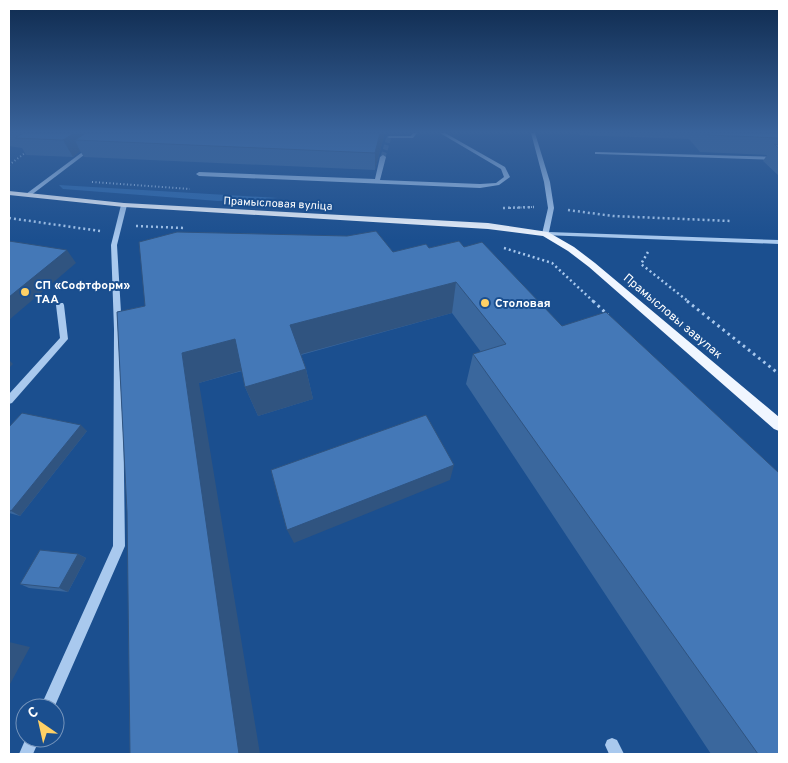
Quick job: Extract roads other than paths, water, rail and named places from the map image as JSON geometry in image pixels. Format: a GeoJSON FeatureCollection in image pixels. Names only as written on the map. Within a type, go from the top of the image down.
{"type":"FeatureCollection","features":[{"type":"Feature","properties":{"kind":"main road","name":"Прамысловая вуліца"},"geometry":{"type":"LineString","coordinates":[[9,193],[124,205],[488,226],[545,234]]}},
{"type":"Feature","properties":{"kind":"main road","name":"Прамысловы завулак"},"geometry":{"type":"LineString","coordinates":[[545,234],[592,265],[779,425]]}},
{"type":"Feature","properties":{"kind":"lane"},"geometry":{"type":"LineString","coordinates":[[28,195],[63,169]]}},
{"type":"Feature","properties":{"kind":"lane"},"geometry":{"type":"LineString","coordinates":[[377,181],[380,169]]}},
{"type":"Feature","properties":{"kind":"lane"},"geometry":{"type":"LineString","coordinates":[[199,174],[480,186],[497,184],[507,177],[503,169]]}},
{"type":"Feature","properties":{"kind":"lane"},"geometry":{"type":"LineString","coordinates":[[543,169],[550,208],[545,234],[779,242]]}},
{"type":"Feature","properties":{"kind":"lane"},"geometry":{"type":"LineString","coordinates":[[51,698],[119,546],[118,329],[114,245],[124,205]]}},
{"type":"Feature","properties":{"kind":"lane"},"geometry":{"type":"LineString","coordinates":[[9,400],[64,339],[60,305]]}},
{"type":"Feature","properties":{"kind":"place","name":"СП «Софтформ» ТАА"},"geometry":{"type":"Point","coordinates":[25,292]}},
{"type":"Feature","properties":{"kind":"place","name":"Столовая"},"geometry":{"type":"Point","coordinates":[485,303]}}]}
